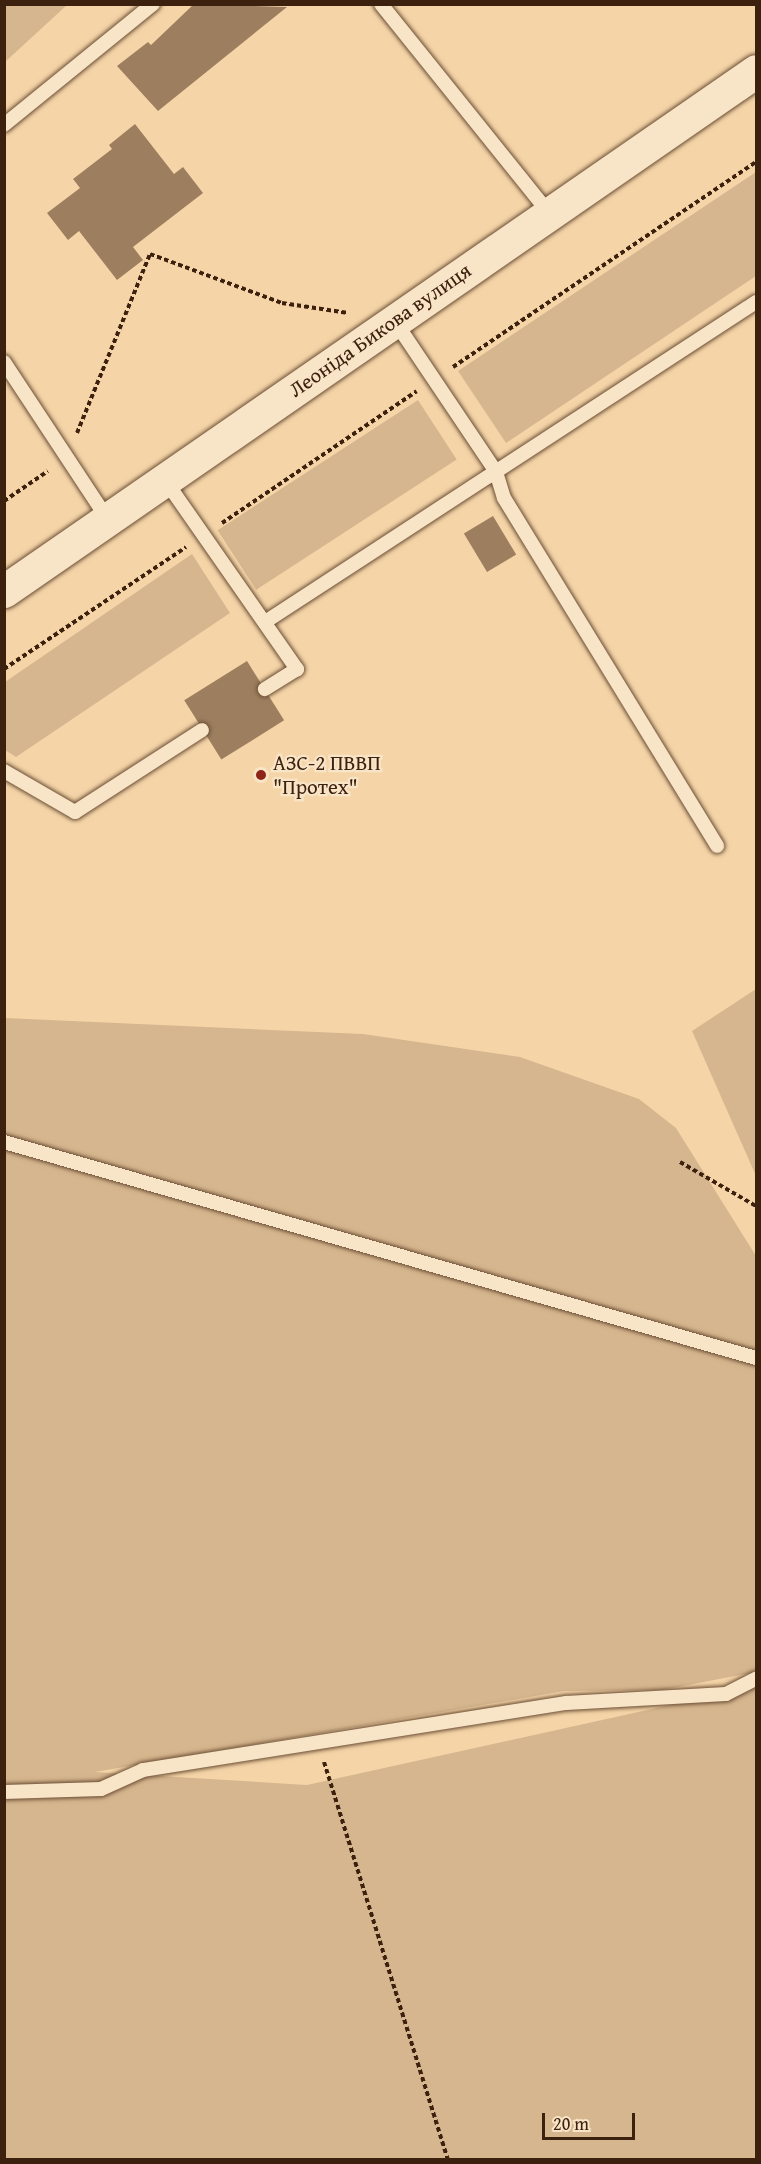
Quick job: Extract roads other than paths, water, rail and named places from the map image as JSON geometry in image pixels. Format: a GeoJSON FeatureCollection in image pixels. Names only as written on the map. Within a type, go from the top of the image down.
{"type":"FeatureCollection","features":[{"type":"Feature","properties":{"kind":"street","name":"Леоніда Бикова вулиця"},"geometry":{"type":"LineString","coordinates":[[4,591],[756,71]]}},
{"type":"Feature","properties":{"kind":"lane"},"geometry":{"type":"LineString","coordinates":[[4,125],[153,4]]}},
{"type":"Feature","properties":{"kind":"lane"},"geometry":{"type":"LineString","coordinates":[[381,4],[549,213]]}},
{"type":"Feature","properties":{"kind":"lane"},"geometry":{"type":"LineString","coordinates":[[265,622],[756,302]]}},
{"type":"Feature","properties":{"kind":"lane"},"geometry":{"type":"LineString","coordinates":[[394,320],[496,472],[504,498],[717,846]]}},
{"type":"Feature","properties":{"kind":"lane"},"geometry":{"type":"LineString","coordinates":[[4,362],[108,520]]}},
{"type":"Feature","properties":{"kind":"lane"},"geometry":{"type":"LineString","coordinates":[[165,480],[205,534],[297,669],[265,689]]}},
{"type":"Feature","properties":{"kind":"lane"},"geometry":{"type":"LineString","coordinates":[[4,771],[75,812],[202,729]]}},
{"type":"Feature","properties":{"kind":"lane"},"geometry":{"type":"LineString","coordinates":[[4,1142],[756,1358]]}},
{"type":"Feature","properties":{"kind":"lane"},"geometry":{"type":"LineString","coordinates":[[4,1792],[101,1789],[143,1770],[566,1703],[726,1694],[756,1679]]}},
{"type":"Feature","properties":{"kind":"place","name":"АЗС-2 ПВВП \"Протех\""},"geometry":{"type":"Point","coordinates":[261,775]}}]}
